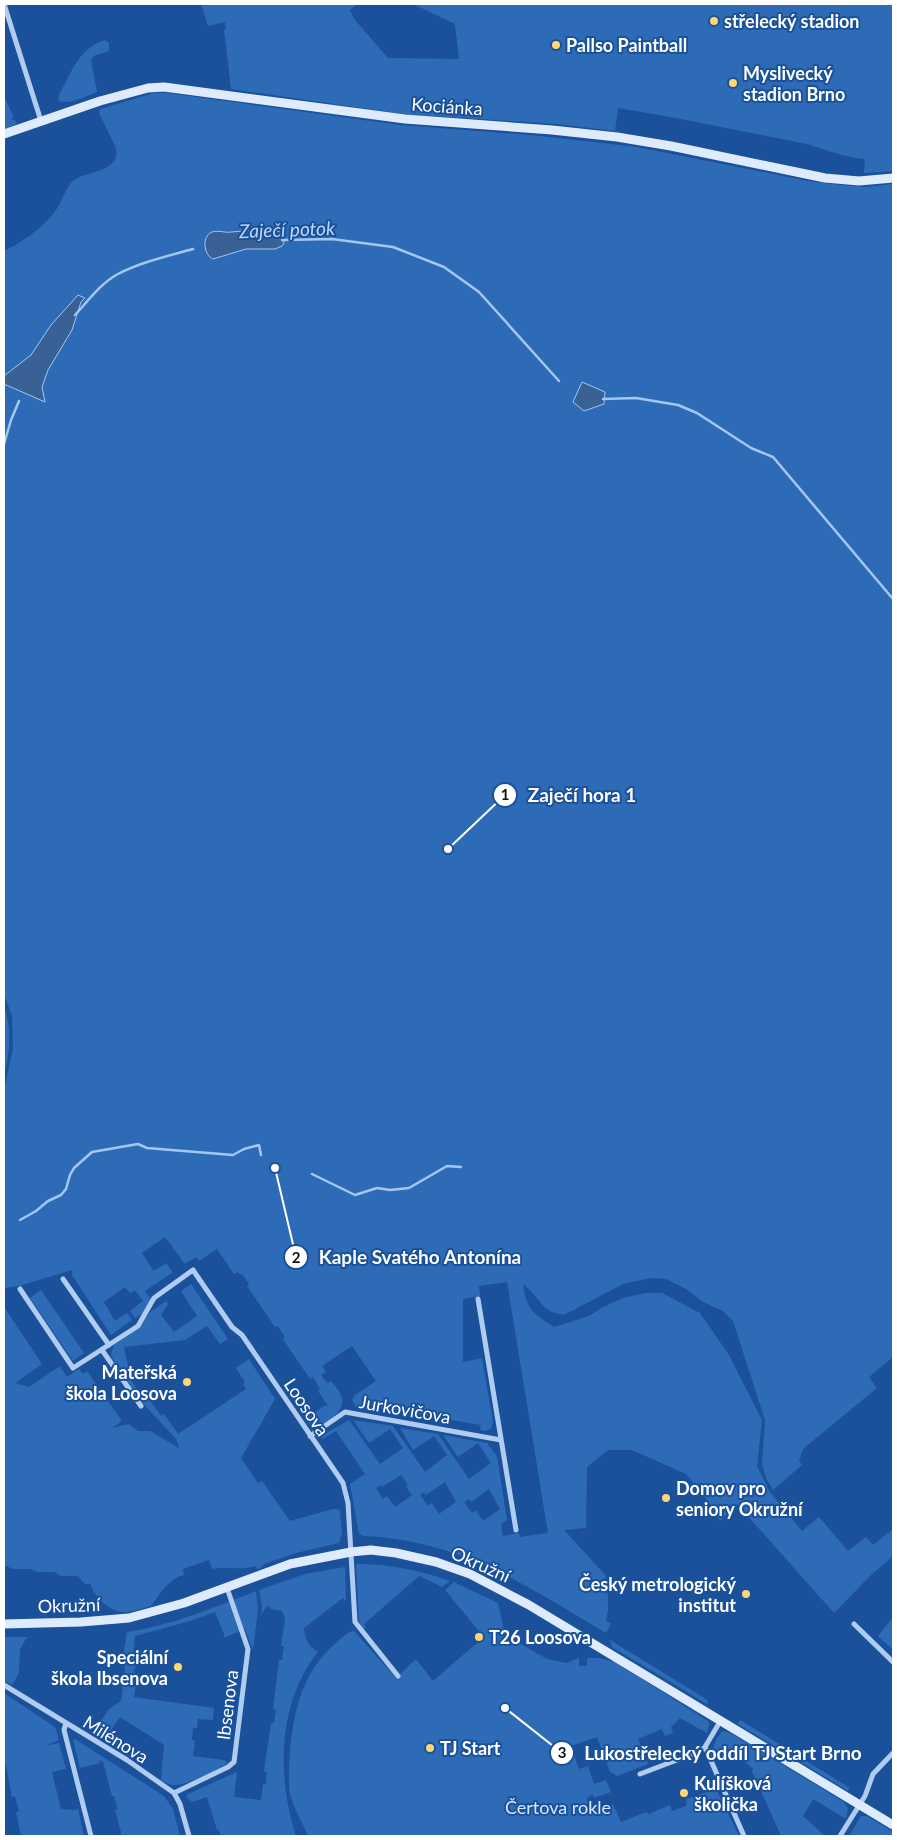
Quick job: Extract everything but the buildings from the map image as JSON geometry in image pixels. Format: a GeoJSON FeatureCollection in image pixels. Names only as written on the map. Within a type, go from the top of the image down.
{"type":"FeatureCollection","features":[{"type":"Feature","properties":{"kind":"street"},"geometry":{"type":"LineString","coordinates":[[4,4],[41,121]]}},
{"type":"Feature","properties":{"kind":"street","name":"Kociánka"},"geometry":{"type":"LineString","coordinates":[[4,134],[100,101],[148,88],[164,87],[405,119],[617,137],[671,146],[825,178],[859,181],[893,178]]}},
{"type":"Feature","properties":{"kind":"street","name":"Loosova"},"geometry":{"type":"LineString","coordinates":[[20,1289],[73,1368],[138,1326],[154,1298],[193,1270],[232,1327],[242,1335],[343,1483],[348,1503],[354,1622],[398,1676]]}},
{"type":"Feature","properties":{"kind":"street"},"geometry":{"type":"LineString","coordinates":[[64,1280],[109,1345]]}},
{"type":"Feature","properties":{"kind":"street"},"geometry":{"type":"LineString","coordinates":[[478,1299],[516,1530]]}},
{"type":"Feature","properties":{"kind":"street"},"geometry":{"type":"LineString","coordinates":[[102,1350],[141,1406]]}},
{"type":"Feature","properties":{"kind":"street","name":"Jurkovičova"},"geometry":{"type":"LineString","coordinates":[[310,1436],[345,1412],[501,1440]]}},
{"type":"Feature","properties":{"kind":"street","name":"Okružní"},"geometry":{"type":"LineString","coordinates":[[4,1624],[81,1622],[129,1618],[184,1603],[290,1564],[351,1552],[371,1550],[421,1557],[470,1574],[529,1605],[893,1825]]}},
{"type":"Feature","properties":{"kind":"street","name":"Ibsenova"},"geometry":{"type":"LineString","coordinates":[[174,1793],[228,1767],[234,1762],[248,1650],[227,1588]]}},
{"type":"Feature","properties":{"kind":"street"},"geometry":{"type":"LineString","coordinates":[[854,1624],[893,1662]]}},
{"type":"Feature","properties":{"kind":"street","name":"Milénova"},"geometry":{"type":"LineString","coordinates":[[4,1685],[127,1760],[174,1793]]}},
{"type":"Feature","properties":{"kind":"street"},"geometry":{"type":"LineString","coordinates":[[640,1774],[698,1752],[704,1747],[721,1720]]}},
{"type":"Feature","properties":{"kind":"street"},"geometry":{"type":"LineString","coordinates":[[66,1724],[64,1730],[91,1836]]}},
{"type":"Feature","properties":{"kind":"street"},"geometry":{"type":"LineString","coordinates":[[704,1747],[744,1836]]}},
{"type":"Feature","properties":{"kind":"street"},"geometry":{"type":"LineString","coordinates":[[840,1836],[865,1796],[873,1774],[893,1753]]}},
{"type":"Feature","properties":{"kind":"street"},"geometry":{"type":"LineString","coordinates":[[174,1793],[180,1804],[189,1836]]}},
{"type":"Feature","properties":{"kind":"green space","name":"Myslivecký stadion Brno"},"geometry":{"type":"Polygon","coordinates":[[[201,4],[358,4],[350,10],[355,20],[388,58],[459,59],[455,24],[413,4],[893,4],[893,171],[864,173],[865,159],[841,155],[802,143],[618,108],[615,131],[557,124],[403,114],[231,89],[224,30],[226,29],[225,22],[208,26],[201,4]]]}},
{"type":"Feature","properties":{"kind":"green space"},"geometry":{"type":"Polygon","coordinates":[[[105,40],[109,43],[109,51],[94,56],[91,60],[97,92],[73,101],[59,101],[58,97],[71,71],[82,55],[88,49],[105,40]]]}},
{"type":"Feature","properties":{"kind":"green space"},"geometry":{"type":"Polygon","coordinates":[[[154,93],[167,93],[400,125],[531,135],[637,147],[808,181],[866,187],[893,184],[893,1357],[869,1377],[877,1388],[803,1449],[799,1461],[802,1465],[773,1490],[766,1478],[762,1464],[765,1420],[733,1321],[723,1311],[703,1302],[686,1289],[666,1279],[651,1278],[623,1284],[564,1315],[550,1311],[523,1284],[529,1306],[536,1314],[554,1327],[589,1316],[623,1298],[646,1293],[662,1293],[700,1313],[729,1355],[762,1420],[757,1466],[770,1492],[802,1531],[819,1517],[848,1551],[866,1537],[873,1545],[893,1529],[893,1556],[871,1575],[834,1613],[737,1504],[720,1521],[705,1497],[686,1474],[632,1450],[608,1450],[587,1467],[586,1528],[564,1530],[607,1577],[605,1578],[608,1596],[606,1621],[611,1623],[606,1633],[548,1598],[491,1568],[430,1546],[398,1539],[359,1534],[350,1484],[365,1474],[336,1431],[321,1440],[323,1435],[349,1420],[380,1464],[403,1448],[390,1429],[369,1443],[353,1420],[393,1426],[425,1472],[447,1455],[434,1436],[413,1450],[400,1428],[438,1434],[469,1479],[491,1463],[478,1443],[458,1457],[443,1435],[487,1443],[497,1456],[507,1520],[501,1524],[503,1536],[519,1533],[520,1537],[548,1533],[507,1282],[479,1286],[480,1296],[463,1299],[463,1362],[482,1358],[493,1422],[491,1429],[485,1431],[480,1430],[481,1425],[369,1406],[368,1411],[356,1407],[352,1400],[355,1395],[376,1381],[352,1346],[322,1366],[326,1372],[321,1375],[327,1383],[331,1381],[341,1396],[342,1404],[340,1409],[332,1418],[311,1427],[306,1419],[324,1406],[328,1406],[318,1391],[320,1389],[313,1377],[310,1379],[283,1339],[285,1337],[278,1326],[275,1327],[247,1286],[249,1284],[242,1274],[240,1275],[238,1272],[234,1274],[217,1249],[199,1261],[196,1257],[185,1264],[165,1237],[142,1253],[154,1271],[166,1263],[173,1272],[145,1291],[151,1299],[143,1313],[135,1318],[130,1311],[143,1301],[135,1290],[130,1293],[125,1287],[104,1302],[115,1321],[127,1313],[132,1320],[111,1335],[72,1275],[72,1270],[19,1286],[4,1288],[4,1091],[13,1048],[12,1016],[4,994],[4,251],[27,238],[48,220],[74,180],[108,167],[113,162],[116,156],[116,148],[99,113],[100,109],[154,93]],[[401,1475],[382,1487],[380,1485],[376,1488],[383,1499],[387,1496],[395,1507],[412,1495],[401,1475]],[[445,1482],[426,1495],[424,1492],[420,1495],[428,1506],[432,1503],[439,1514],[456,1502],[445,1482]],[[489,1489],[471,1502],[469,1499],[464,1502],[472,1513],[476,1510],[483,1521],[500,1509],[489,1489]]]}},
{"type":"Feature","properties":{"kind":"green space"},"geometry":{"type":"Polygon","coordinates":[[[4,97],[14,117],[11,118],[17,124],[4,129],[4,97]]]}},
{"type":"Feature","properties":{"kind":"green space"},"geometry":{"type":"Polygon","coordinates":[[[4,1006],[7,1014],[9,1040],[8,1058],[4,1075],[4,1006]]]}},
{"type":"Feature","properties":{"kind":"green space"},"geometry":{"type":"Polygon","coordinates":[[[191,1284],[228,1339],[220,1344],[207,1326],[185,1340],[124,1347],[131,1380],[143,1398],[147,1396],[161,1416],[164,1414],[178,1434],[246,1389],[243,1384],[245,1382],[236,1368],[249,1359],[275,1399],[241,1458],[258,1483],[262,1481],[290,1521],[333,1509],[340,1510],[342,1534],[339,1543],[296,1553],[264,1564],[258,1570],[255,1566],[212,1569],[209,1560],[183,1569],[184,1575],[169,1583],[151,1606],[125,1612],[108,1606],[98,1598],[91,1584],[85,1584],[78,1576],[61,1576],[54,1572],[37,1572],[30,1569],[13,1569],[4,1565],[4,1307],[42,1364],[15,1383],[29,1387],[60,1366],[67,1377],[79,1369],[83,1374],[87,1371],[122,1421],[112,1428],[129,1424],[138,1431],[150,1431],[179,1448],[176,1439],[140,1400],[111,1354],[114,1345],[139,1328],[149,1313],[166,1301],[168,1304],[161,1315],[174,1332],[197,1316],[181,1291],[191,1284]]]}},
{"type":"Feature","properties":{"kind":"green space"},"geometry":{"type":"Polygon","coordinates":[[[41,1290],[84,1353],[73,1361],[30,1298],[41,1290]]]}},
{"type":"Feature","properties":{"kind":"green space"},"geometry":{"type":"Polygon","coordinates":[[[356,1564],[403,1568],[450,1581],[442,1587],[419,1576],[364,1624],[366,1628],[364,1629],[359,1622],[356,1564]]]}},
{"type":"Feature","properties":{"kind":"green space"},"geometry":{"type":"Polygon","coordinates":[[[345,1567],[346,1601],[343,1598],[304,1628],[308,1642],[318,1652],[305,1672],[295,1694],[288,1717],[284,1741],[286,1790],[296,1836],[221,1836],[219,1830],[217,1830],[207,1797],[192,1802],[186,1797],[188,1794],[237,1772],[234,1797],[261,1800],[263,1784],[266,1784],[267,1772],[264,1771],[271,1723],[274,1723],[276,1710],[273,1709],[279,1660],[282,1660],[284,1646],[281,1646],[285,1618],[282,1611],[270,1609],[269,1606],[266,1607],[261,1615],[262,1607],[259,1590],[305,1574],[345,1567]]]}},
{"type":"Feature","properties":{"kind":"green space","name":"Čertova rokle"},"geometry":{"type":"Polygon","coordinates":[[[454,1582],[498,1603],[505,1635],[547,1659],[566,1663],[579,1658],[579,1666],[587,1666],[587,1658],[599,1658],[615,1662],[708,1721],[707,1733],[680,1718],[671,1727],[673,1733],[665,1736],[662,1729],[638,1739],[648,1764],[617,1776],[610,1772],[597,1737],[571,1746],[579,1769],[588,1766],[594,1784],[606,1780],[611,1792],[594,1798],[592,1794],[588,1798],[586,1796],[590,1811],[613,1804],[621,1822],[646,1812],[649,1814],[670,1805],[672,1811],[686,1806],[686,1799],[716,1789],[739,1836],[308,1836],[291,1799],[289,1779],[290,1752],[297,1707],[315,1666],[344,1635],[354,1631],[396,1678],[416,1659],[433,1681],[484,1637],[445,1590],[454,1582]]]}},
{"type":"Feature","properties":{"kind":"green space"},"geometry":{"type":"Polygon","coordinates":[[[256,1591],[258,1609],[253,1650],[245,1629],[224,1638],[215,1612],[135,1636],[133,1656],[137,1657],[133,1677],[137,1678],[134,1697],[214,1708],[213,1720],[198,1719],[197,1728],[193,1728],[192,1740],[195,1741],[193,1756],[224,1760],[227,1763],[195,1780],[176,1785],[168,1784],[161,1780],[164,1745],[120,1717],[106,1737],[95,1730],[109,1709],[121,1701],[125,1666],[122,1664],[127,1632],[144,1629],[209,1610],[256,1591]]]}},
{"type":"Feature","properties":{"kind":"green space"},"geometry":{"type":"Polygon","coordinates":[[[893,1617],[893,1650],[878,1636],[893,1617]]]}},
{"type":"Feature","properties":{"kind":"green space"},"geometry":{"type":"Polygon","coordinates":[[[4,1637],[27,1637],[20,1649],[19,1673],[12,1685],[4,1681],[4,1637]]]}},
{"type":"Feature","properties":{"kind":"green space"},"geometry":{"type":"Polygon","coordinates":[[[610,1640],[706,1699],[707,1704],[612,1647],[610,1640]]]}},
{"type":"Feature","properties":{"kind":"green space"},"geometry":{"type":"Polygon","coordinates":[[[4,1693],[55,1727],[59,1740],[45,1746],[59,1743],[66,1769],[52,1772],[61,1809],[78,1809],[84,1836],[21,1836],[16,1812],[19,1811],[15,1796],[12,1797],[4,1755],[4,1693]]]}},
{"type":"Feature","properties":{"kind":"green space"},"geometry":{"type":"Polygon","coordinates":[[[740,1720],[850,1788],[848,1791],[738,1724],[740,1720]]]}},
{"type":"Feature","properties":{"kind":"green space"},"geometry":{"type":"Polygon","coordinates":[[[723,1731],[730,1733],[844,1802],[848,1808],[846,1819],[813,1799],[803,1816],[825,1836],[781,1836],[761,1791],[763,1789],[752,1772],[753,1769],[736,1754],[718,1762],[714,1753],[714,1745],[723,1731]]]}},
{"type":"Feature","properties":{"kind":"green space"},"geometry":{"type":"Polygon","coordinates":[[[75,1739],[164,1796],[173,1809],[180,1836],[122,1836],[115,1810],[118,1809],[114,1796],[112,1796],[103,1762],[99,1760],[100,1763],[80,1768],[73,1740],[75,1739]]]}},
{"type":"Feature","properties":{"kind":"green space"},"geometry":{"type":"Polygon","coordinates":[[[861,1816],[867,1816],[893,1832],[893,1836],[849,1836],[861,1816]]]}},
{"type":"Feature","properties":{"kind":"shaded area"},"geometry":{"type":"Polygon","coordinates":[[[272,228],[281,233],[284,243],[275,249],[246,249],[213,259],[206,250],[206,238],[212,232],[272,228]]]}},
{"type":"Feature","properties":{"kind":"shaded area"},"geometry":{"type":"Polygon","coordinates":[[[78,295],[85,298],[81,302],[72,330],[48,370],[42,387],[45,402],[4,384],[4,376],[31,355],[51,325],[78,295]]]}},
{"type":"Feature","properties":{"kind":"shaded area"},"geometry":{"type":"Polygon","coordinates":[[[582,382],[605,392],[604,404],[584,411],[573,402],[582,382]]]}},
{"type":"Feature","properties":{"kind":"waterway","name":"Zaječí potok"},"geometry":{"type":"LineString","coordinates":[[282,240],[332,239],[393,247],[444,267],[479,292],[559,381]]}},
{"type":"Feature","properties":{"kind":"waterway","name":"Zaječí potok"},"geometry":{"type":"LineString","coordinates":[[75,315],[100,287],[118,274],[145,263],[193,249]]}},
{"type":"Feature","properties":{"kind":"waterway","name":"Zaječí potok"},"geometry":{"type":"LineString","coordinates":[[603,399],[636,398],[678,405],[697,413],[751,448],[773,457],[893,599]]}},
{"type":"Feature","properties":{"kind":"waterway","name":"Zaječí potok"},"geometry":{"type":"LineString","coordinates":[[4,444],[19,401]]}},
{"type":"Feature","properties":{"kind":"waterway"},"geometry":{"type":"LineString","coordinates":[[20,1220],[36,1211],[48,1201],[61,1195],[66,1189],[74,1168],[92,1152],[138,1144],[147,1148],[233,1155],[244,1149],[259,1145],[261,1155]]}},
{"type":"Feature","properties":{"kind":"waterway"},"geometry":{"type":"LineString","coordinates":[[312,1174],[355,1195],[377,1188],[390,1190],[409,1188],[447,1166],[461,1167]]}},
{"type":"Feature","properties":{"kind":"place","name":"střelecký stadion"},"geometry":{"type":"Point","coordinates":[714,21]}},
{"type":"Feature","properties":{"kind":"place","name":"Pallso Paintball"},"geometry":{"type":"Point","coordinates":[556,45]}},
{"type":"Feature","properties":{"kind":"place","name":"Myslivecký stadion Brno"},"geometry":{"type":"Point","coordinates":[733,83]}},
{"type":"Feature","properties":{"kind":"place","name":"Zaječí hora 1"},"geometry":{"type":"Point","coordinates":[448,849]}},
{"type":"Feature","properties":{"kind":"place","name":"Kaple Svatého Antonína"},"geometry":{"type":"Point","coordinates":[275,1168]}},
{"type":"Feature","properties":{"kind":"place","name":"Mateřská škola Loosova"},"geometry":{"type":"Point","coordinates":[187,1382]}},
{"type":"Feature","properties":{"kind":"place","name":"Domov pro seniory Okružní"},"geometry":{"type":"Point","coordinates":[666,1498]}},
{"type":"Feature","properties":{"kind":"place","name":"Český metrologický institut"},"geometry":{"type":"Point","coordinates":[746,1594]}},
{"type":"Feature","properties":{"kind":"place","name":"T26 Loosova"},"geometry":{"type":"Point","coordinates":[479,1637]}},
{"type":"Feature","properties":{"kind":"place","name":"Speciální škola Ibsenova"},"geometry":{"type":"Point","coordinates":[178,1667]}},
{"type":"Feature","properties":{"kind":"place","name":"Lukostřelecký oddíl TJ Start Brno"},"geometry":{"type":"Point","coordinates":[505,1708]}},
{"type":"Feature","properties":{"kind":"place","name":"TJ Start"},"geometry":{"type":"Point","coordinates":[430,1748]}},
{"type":"Feature","properties":{"kind":"place","name":"Kulíšková školička"},"geometry":{"type":"Point","coordinates":[684,1793]}}]}
